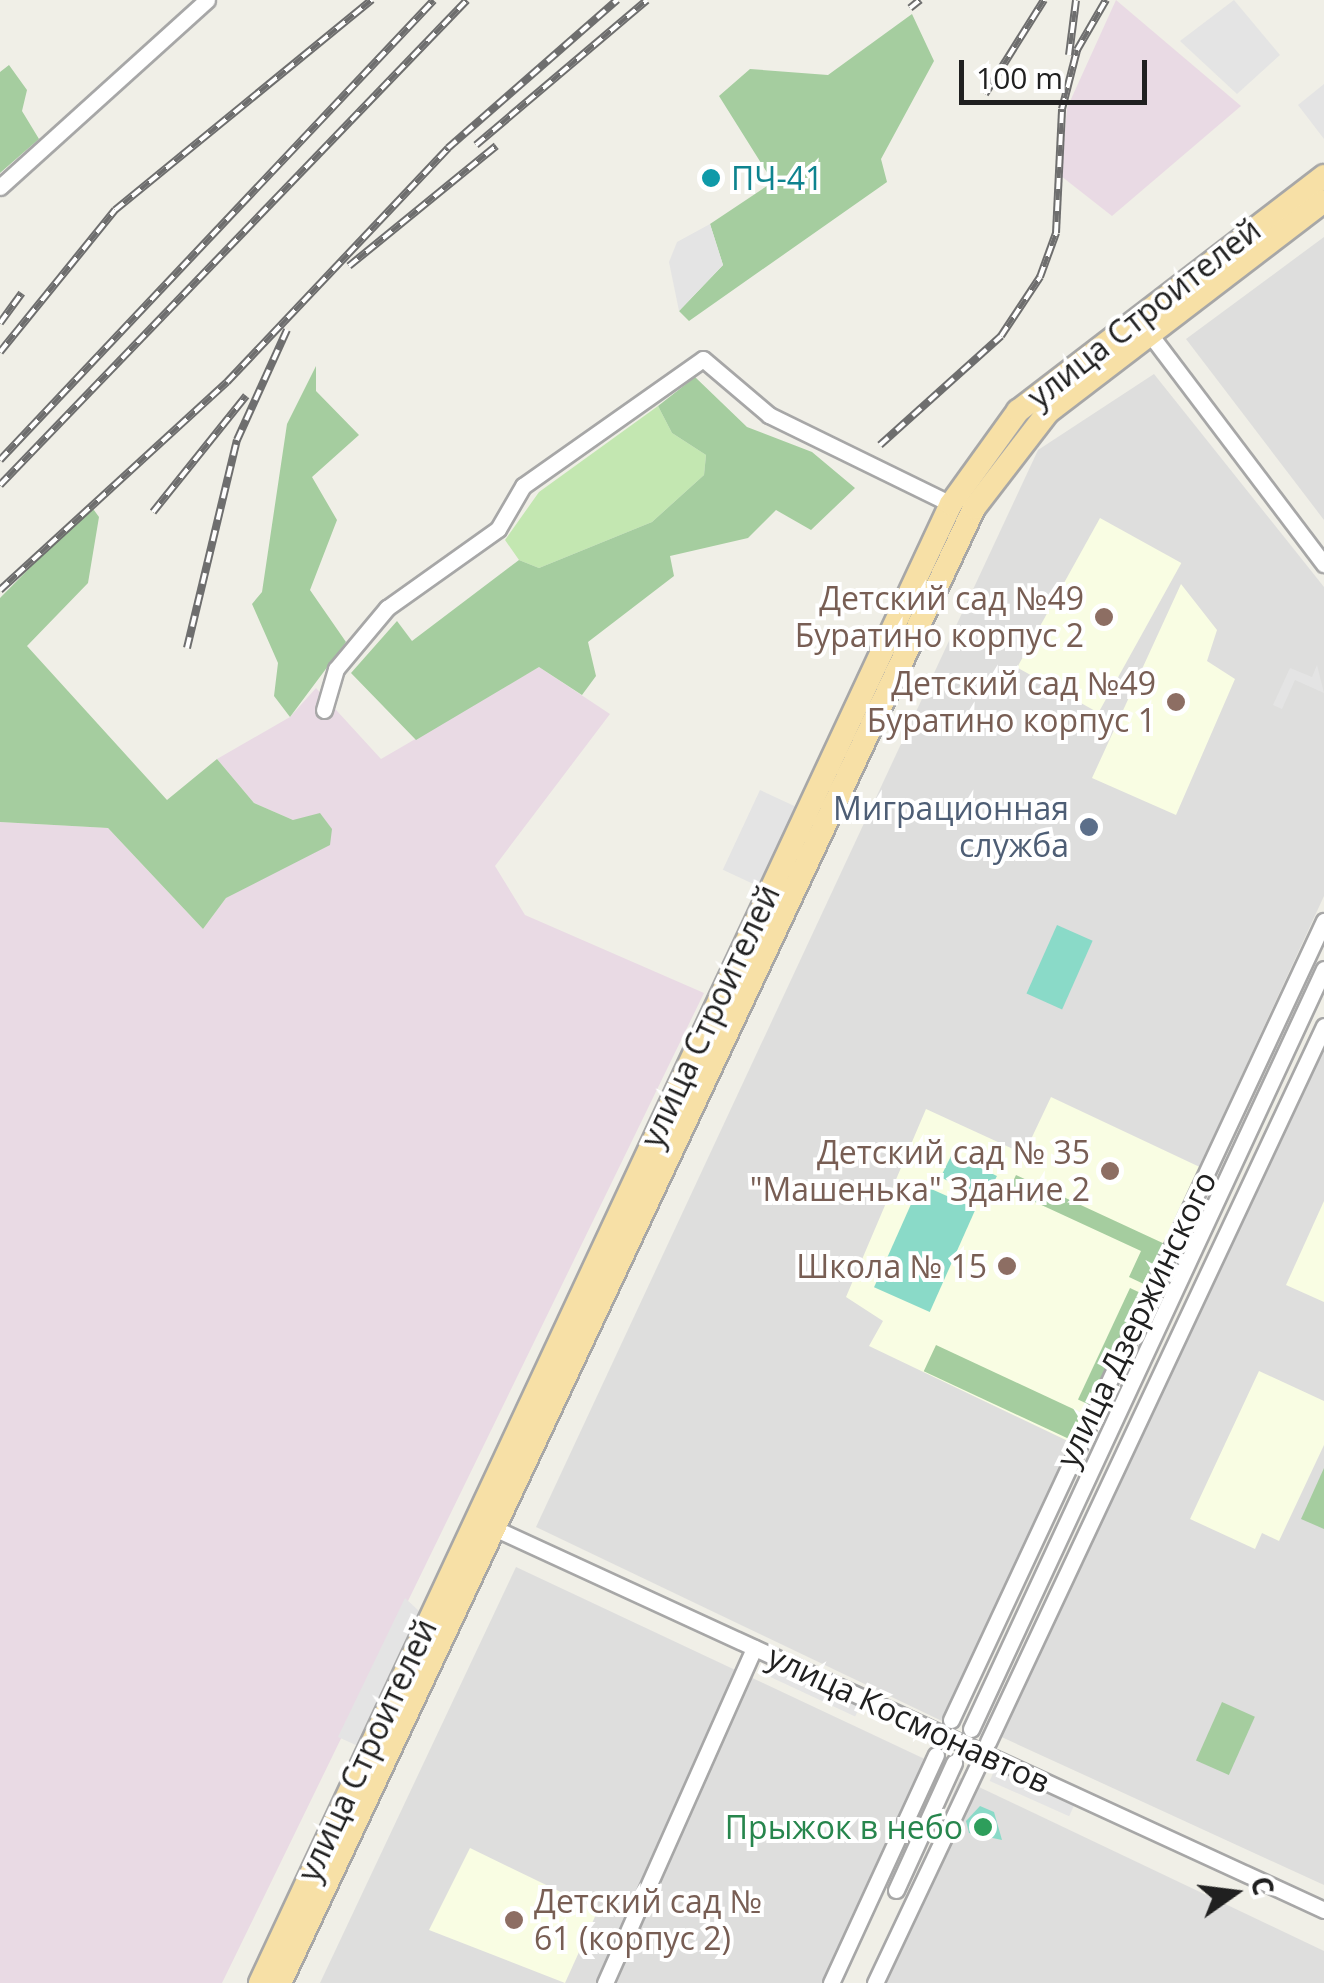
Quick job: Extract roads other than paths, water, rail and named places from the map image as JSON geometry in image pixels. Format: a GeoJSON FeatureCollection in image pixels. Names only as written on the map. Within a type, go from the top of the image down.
{"type":"FeatureCollection","features":[{"type":"Feature","properties":{"kind":"main road","name":"улица Строителей"},"geometry":{"type":"LineString","coordinates":[[862,722],[1008,457],[1048,412],[1143,324],[1324,176]]}},
{"type":"Feature","properties":{"kind":"main road","name":"улица Строителей"},"geometry":{"type":"LineString","coordinates":[[260,1983],[362,1783],[862,722],[951,504],[1018,410],[1324,201]]}},
{"type":"Feature","properties":{"kind":"main road","name":"улица Строителей"},"geometry":{"type":"LineString","coordinates":[[280,1983],[362,1783]]}},
{"type":"Feature","properties":{"kind":"street"},"geometry":{"type":"LineString","coordinates":[[0,186],[207,0]]}},
{"type":"Feature","properties":{"kind":"street"},"geometry":{"type":"LineString","coordinates":[[1143,324],[1324,564]]}},
{"type":"Feature","properties":{"kind":"street"},"geometry":{"type":"LineString","coordinates":[[324,710],[336,669],[387,608],[498,529],[524,486],[703,359],[769,415],[951,504]]}},
{"type":"Feature","properties":{"kind":"street","name":"улица Дзержинского"},"geometry":{"type":"LineString","coordinates":[[951,1720],[1324,920]]}},
{"type":"Feature","properties":{"kind":"street","name":"улица Дзержинского"},"geometry":{"type":"LineString","coordinates":[[972,1729],[1324,969]]}},
{"type":"Feature","properties":{"kind":"street","name":"улица Дзержинского"},"geometry":{"type":"LineString","coordinates":[[988,1742],[1324,1026]]}},
{"type":"Feature","properties":{"kind":"street","name":"улица Космонавтов"},"geometry":{"type":"LineString","coordinates":[[483,1523],[1324,1910]]}},
{"type":"Feature","properties":{"kind":"street"},"geometry":{"type":"LineString","coordinates":[[606,1983],[754,1648]]}},
{"type":"Feature","properties":{"kind":"street"},"geometry":{"type":"LineString","coordinates":[[831,1983],[936,1755]]}},
{"type":"Feature","properties":{"kind":"street"},"geometry":{"type":"LineString","coordinates":[[896,1890],[954,1763]]}},
{"type":"Feature","properties":{"kind":"street"},"geometry":{"type":"LineString","coordinates":[[875,1983],[978,1765]]}},
{"type":"Feature","properties":{"kind":"railway"},"geometry":{"type":"LineString","coordinates":[[0,352],[115,210],[372,0]]}},
{"type":"Feature","properties":{"kind":"railway"},"geometry":{"type":"LineString","coordinates":[[0,460],[434,0]]}},
{"type":"Feature","properties":{"kind":"railway"},"geometry":{"type":"LineString","coordinates":[[0,485],[467,0]]}},
{"type":"Feature","properties":{"kind":"railway"},"geometry":{"type":"LineString","coordinates":[[0,590],[227,382],[448,148],[617,0]]}},
{"type":"Feature","properties":{"kind":"railway"},"geometry":{"type":"LineString","coordinates":[[476,145],[647,0]]}},
{"type":"Feature","properties":{"kind":"railway"},"geometry":{"type":"LineString","coordinates":[[910,8],[920,0]]}},
{"type":"Feature","properties":{"kind":"railway"},"geometry":{"type":"LineString","coordinates":[[985,94],[1044,0]]}},
{"type":"Feature","properties":{"kind":"railway"},"geometry":{"type":"LineString","coordinates":[[1069,55],[1076,0]]}},
{"type":"Feature","properties":{"kind":"railway"},"geometry":{"type":"LineString","coordinates":[[880,445],[1001,336],[1040,277],[1056,233],[1062,109],[1077,50],[1106,0]]}},
{"type":"Feature","properties":{"kind":"railway"},"geometry":{"type":"LineString","coordinates":[[349,266],[496,146]]}},
{"type":"Feature","properties":{"kind":"railway"},"geometry":{"type":"LineString","coordinates":[[0,323],[22,293]]}},
{"type":"Feature","properties":{"kind":"railway"},"geometry":{"type":"LineString","coordinates":[[187,648],[237,440],[287,330]]}},
{"type":"Feature","properties":{"kind":"railway"},"geometry":{"type":"LineString","coordinates":[[153,512],[246,396]]}},
{"type":"Feature","properties":{"kind":"place","name":"ПЧ-41"},"geometry":{"type":"Point","coordinates":[711,178]}},
{"type":"Feature","properties":{"kind":"place","name":"Детский сад №49 Буратино корпус 2"},"geometry":{"type":"Point","coordinates":[1104,617]}},
{"type":"Feature","properties":{"kind":"place","name":"Детский сад №49 Буратино корпус 1"},"geometry":{"type":"Point","coordinates":[1176,702]}},
{"type":"Feature","properties":{"kind":"place","name":"Миграционная служба"},"geometry":{"type":"Point","coordinates":[1089,827]}},
{"type":"Feature","properties":{"kind":"place","name":"Детский сад № 35 \"Машенька\" Здание 2"},"geometry":{"type":"Point","coordinates":[1110,1171]}},
{"type":"Feature","properties":{"kind":"place","name":"Школа № 15"},"geometry":{"type":"Point","coordinates":[1007,1266]}},
{"type":"Feature","properties":{"kind":"place","name":"Прыжок в небо"},"geometry":{"type":"Point","coordinates":[983,1827]}},
{"type":"Feature","properties":{"kind":"place","name":"Детский сад № 61 (корпус 2)"},"geometry":{"type":"Point","coordinates":[514,1920]}}]}
